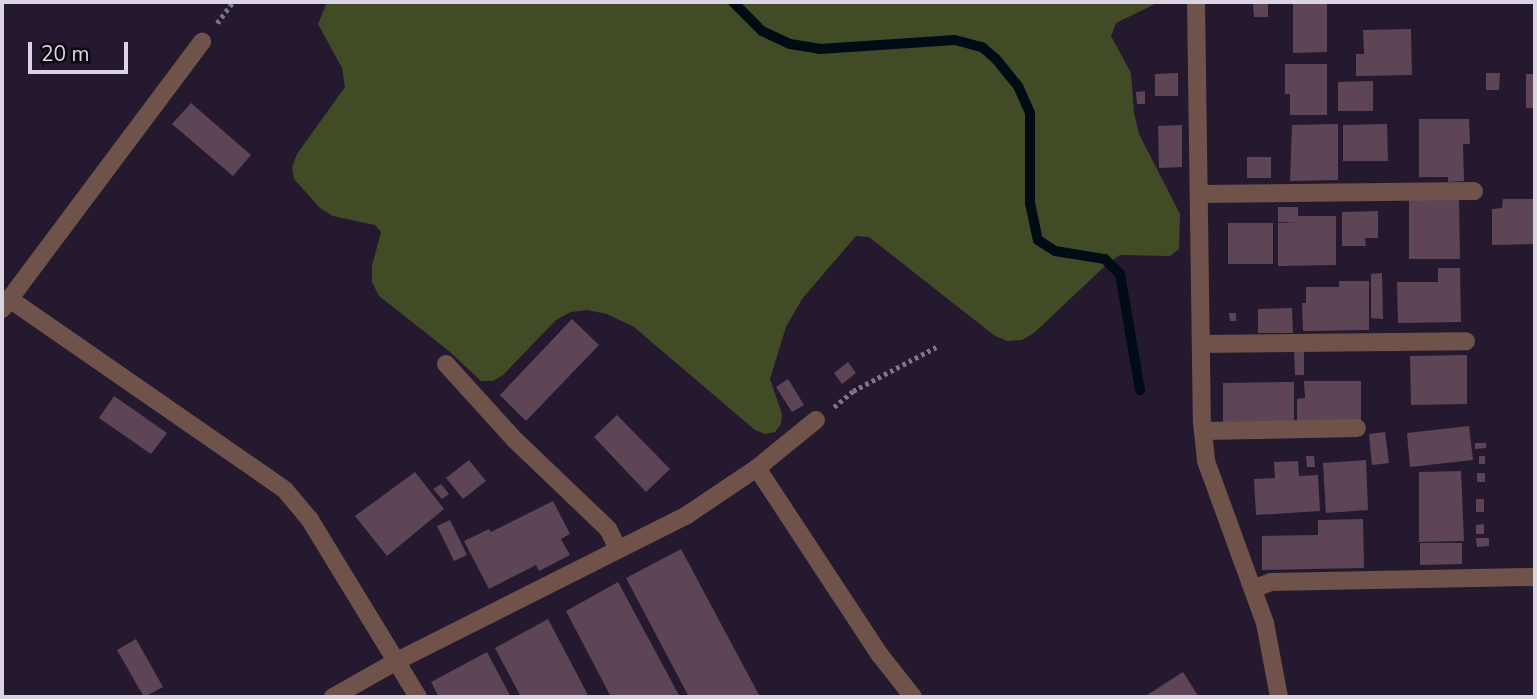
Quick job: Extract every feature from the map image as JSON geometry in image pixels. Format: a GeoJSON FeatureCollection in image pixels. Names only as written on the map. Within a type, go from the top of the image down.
{"type":"FeatureCollection","features":[{"type":"Feature","properties":{"kind":"street"},"geometry":{"type":"LineString","coordinates":[[1196,2],[1201,344],[1206,461],[1253,589],[1273,653],[1279,697]]}},
{"type":"Feature","properties":{"kind":"street"},"geometry":{"type":"LineString","coordinates":[[202,42],[7,304],[285,490],[310,520],[418,697]]}},
{"type":"Feature","properties":{"kind":"street"},"geometry":{"type":"LineString","coordinates":[[1199,194],[1474,191]]}},
{"type":"Feature","properties":{"kind":"street"},"geometry":{"type":"LineString","coordinates":[[1201,344],[1466,341]]}},
{"type":"Feature","properties":{"kind":"street"},"geometry":{"type":"LineString","coordinates":[[446,364],[515,440],[608,529],[618,549]]}},
{"type":"Feature","properties":{"kind":"street"},"geometry":{"type":"LineString","coordinates":[[333,697],[397,661],[687,514],[757,468],[816,420]]}},
{"type":"Feature","properties":{"kind":"street"},"geometry":{"type":"LineString","coordinates":[[1203,431],[1357,428]]}},
{"type":"Feature","properties":{"kind":"street"},"geometry":{"type":"LineString","coordinates":[[757,468],[873,644],[914,697]]}},
{"type":"Feature","properties":{"kind":"street"},"geometry":{"type":"LineString","coordinates":[[1253,589],[1271,582],[1535,577]]}},
{"type":"Feature","properties":{"kind":"path"},"geometry":{"type":"LineString","coordinates":[[816,420],[853,391],[936,347]]}},
{"type":"Feature","properties":{"kind":"green space"},"geometry":{"type":"Polygon","coordinates":[[[327,2],[1159,2],[1116,23],[1111,36],[1131,73],[1134,113],[1139,134],[1180,214],[1179,249],[1170,256],[1120,255],[1034,333],[1022,340],[1008,341],[995,336],[869,237],[856,236],[802,299],[786,327],[770,379],[782,414],[781,424],[775,432],[765,434],[755,430],[634,327],[607,314],[587,310],[571,312],[556,320],[503,375],[493,381],[481,381],[449,351],[379,296],[372,282],[372,266],[381,232],[375,225],[333,216],[320,208],[294,179],[292,167],[297,154],[345,87],[342,68],[318,24],[327,2]]]}},
{"type":"Feature","properties":{"kind":"building"},"geometry":{"type":"Polygon","coordinates":[[[1268,3],[1268,17],[1254,17],[1253,4],[1268,3]]]}},
{"type":"Feature","properties":{"kind":"building"},"geometry":{"type":"Polygon","coordinates":[[[1293,4],[1327,4],[1327,52],[1293,53],[1293,4]]]}},
{"type":"Feature","properties":{"kind":"building"},"geometry":{"type":"Polygon","coordinates":[[[1411,29],[1412,75],[1356,76],[1356,54],[1364,54],[1363,30],[1411,29]]]}},
{"type":"Feature","properties":{"kind":"building"},"geometry":{"type":"Polygon","coordinates":[[[1285,64],[1327,64],[1327,115],[1290,115],[1290,94],[1285,94],[1285,64]]]}},
{"type":"Feature","properties":{"kind":"building"},"geometry":{"type":"Polygon","coordinates":[[[1178,73],[1178,96],[1155,96],[1155,74],[1178,73]]]}},
{"type":"Feature","properties":{"kind":"building"},"geometry":{"type":"Polygon","coordinates":[[[1486,73],[1500,73],[1499,90],[1486,90],[1486,73]]]}},
{"type":"Feature","properties":{"kind":"building"},"geometry":{"type":"Polygon","coordinates":[[[1526,74],[1535,74],[1535,108],[1526,108],[1526,74]]]}},
{"type":"Feature","properties":{"kind":"building"},"geometry":{"type":"Polygon","coordinates":[[[1373,81],[1373,111],[1338,111],[1338,82],[1373,81]]]}},
{"type":"Feature","properties":{"kind":"building"},"geometry":{"type":"Polygon","coordinates":[[[1145,91],[1145,104],[1137,104],[1136,92],[1145,91]]]}},
{"type":"Feature","properties":{"kind":"building"},"geometry":{"type":"Polygon","coordinates":[[[191,103],[251,155],[233,176],[172,124],[191,103]]]}},
{"type":"Feature","properties":{"kind":"building"},"geometry":{"type":"Polygon","coordinates":[[[1419,119],[1469,119],[1470,144],[1463,144],[1464,181],[1448,182],[1448,177],[1419,177],[1419,119]]]}},
{"type":"Feature","properties":{"kind":"building"},"geometry":{"type":"Polygon","coordinates":[[[1338,124],[1338,180],[1290,181],[1292,125],[1338,124]]]}},
{"type":"Feature","properties":{"kind":"building"},"geometry":{"type":"Polygon","coordinates":[[[1387,124],[1388,161],[1343,161],[1343,125],[1387,124]]]}},
{"type":"Feature","properties":{"kind":"building"},"geometry":{"type":"Polygon","coordinates":[[[1182,125],[1182,167],[1159,168],[1158,126],[1182,125]]]}},
{"type":"Feature","properties":{"kind":"building"},"geometry":{"type":"Polygon","coordinates":[[[1247,157],[1271,157],[1271,178],[1247,178],[1247,157]]]}},
{"type":"Feature","properties":{"kind":"building"},"geometry":{"type":"Polygon","coordinates":[[[1459,199],[1460,259],[1409,259],[1409,200],[1459,199]]]}},
{"type":"Feature","properties":{"kind":"building"},"geometry":{"type":"Polygon","coordinates":[[[1503,199],[1535,199],[1535,244],[1492,245],[1492,209],[1502,208],[1503,199]]]}},
{"type":"Feature","properties":{"kind":"building"},"geometry":{"type":"Polygon","coordinates":[[[1278,207],[1298,207],[1298,216],[1336,216],[1336,265],[1278,266],[1278,223],[1299,223],[1278,222],[1278,207]]]}},
{"type":"Feature","properties":{"kind":"building"},"geometry":{"type":"Polygon","coordinates":[[[1378,211],[1378,238],[1365,238],[1366,246],[1342,246],[1342,212],[1378,211]]]}},
{"type":"Feature","properties":{"kind":"building"},"geometry":{"type":"Polygon","coordinates":[[[1228,223],[1273,223],[1273,264],[1228,264],[1228,223]]]}},
{"type":"Feature","properties":{"kind":"building"},"geometry":{"type":"Polygon","coordinates":[[[1438,268],[1460,268],[1461,322],[1398,323],[1397,282],[1438,282],[1438,268]]]}},
{"type":"Feature","properties":{"kind":"building"},"geometry":{"type":"Polygon","coordinates":[[[1382,273],[1383,319],[1371,318],[1371,274],[1382,273]]]}},
{"type":"Feature","properties":{"kind":"building"},"geometry":{"type":"Polygon","coordinates":[[[1339,281],[1369,281],[1369,330],[1303,331],[1302,303],[1306,303],[1306,287],[1339,287],[1339,281]]]}},
{"type":"Feature","properties":{"kind":"building"},"geometry":{"type":"Polygon","coordinates":[[[1292,308],[1293,333],[1258,333],[1258,309],[1292,308]]]}},
{"type":"Feature","properties":{"kind":"building"},"geometry":{"type":"Polygon","coordinates":[[[1229,313],[1236,313],[1236,321],[1230,321],[1229,313]]]}},
{"type":"Feature","properties":{"kind":"building"},"geometry":{"type":"Polygon","coordinates":[[[572,319],[599,345],[526,421],[500,395],[572,319]]]}},
{"type":"Feature","properties":{"kind":"building"},"geometry":{"type":"Polygon","coordinates":[[[1294,351],[1304,351],[1304,375],[1295,375],[1294,351]]]}},
{"type":"Feature","properties":{"kind":"building"},"geometry":{"type":"Polygon","coordinates":[[[1467,355],[1467,404],[1411,405],[1410,356],[1467,355]]]}},
{"type":"Feature","properties":{"kind":"building"},"geometry":{"type":"Polygon","coordinates":[[[848,362],[856,373],[842,384],[834,373],[848,362]]]}},
{"type":"Feature","properties":{"kind":"building"},"geometry":{"type":"Polygon","coordinates":[[[788,379],[804,405],[792,412],[776,387],[788,379]]]}},
{"type":"Feature","properties":{"kind":"building"},"geometry":{"type":"Polygon","coordinates":[[[1304,381],[1361,381],[1361,421],[1297,422],[1297,399],[1305,398],[1304,381]]]}},
{"type":"Feature","properties":{"kind":"building"},"geometry":{"type":"Polygon","coordinates":[[[1294,382],[1294,421],[1223,422],[1223,383],[1294,382]]]}},
{"type":"Feature","properties":{"kind":"building"},"geometry":{"type":"Polygon","coordinates":[[[114,396],[167,433],[151,454],[99,418],[114,396]]]}},
{"type":"Feature","properties":{"kind":"building"},"geometry":{"type":"Polygon","coordinates":[[[617,415],[670,469],[646,492],[594,437],[617,415]]]}},
{"type":"Feature","properties":{"kind":"building"},"geometry":{"type":"Polygon","coordinates":[[[1469,426],[1473,460],[1410,467],[1407,433],[1469,426]]]}},
{"type":"Feature","properties":{"kind":"building"},"geometry":{"type":"Polygon","coordinates":[[[1385,432],[1389,463],[1372,465],[1369,434],[1385,432]]]}},
{"type":"Feature","properties":{"kind":"building"},"geometry":{"type":"Polygon","coordinates":[[[1475,443],[1486,443],[1486,448],[1475,449],[1475,443]]]}},
{"type":"Feature","properties":{"kind":"building"},"geometry":{"type":"Polygon","coordinates":[[[1306,456],[1314,456],[1315,467],[1307,467],[1306,456]]]}},
{"type":"Feature","properties":{"kind":"building"},"geometry":{"type":"Polygon","coordinates":[[[1479,456],[1485,456],[1485,464],[1479,464],[1479,456]]]}},
{"type":"Feature","properties":{"kind":"building"},"geometry":{"type":"Polygon","coordinates":[[[469,460],[486,481],[463,499],[446,478],[469,460]]]}},
{"type":"Feature","properties":{"kind":"building"},"geometry":{"type":"Polygon","coordinates":[[[1366,460],[1368,510],[1326,513],[1323,463],[1366,460]]]}},
{"type":"Feature","properties":{"kind":"building"},"geometry":{"type":"Polygon","coordinates":[[[1298,461],[1299,476],[1318,475],[1320,511],[1256,515],[1254,479],[1275,478],[1274,462],[1298,461]]]}},
{"type":"Feature","properties":{"kind":"building"},"geometry":{"type":"Polygon","coordinates":[[[1461,471],[1464,541],[1419,542],[1419,472],[1461,471]]]}},
{"type":"Feature","properties":{"kind":"building"},"geometry":{"type":"Polygon","coordinates":[[[415,472],[444,509],[387,556],[355,516],[415,472]]]}},
{"type":"Feature","properties":{"kind":"building"},"geometry":{"type":"Polygon","coordinates":[[[1477,473],[1485,473],[1485,482],[1477,482],[1477,473]]]}},
{"type":"Feature","properties":{"kind":"building"},"geometry":{"type":"Polygon","coordinates":[[[441,484],[449,494],[442,499],[433,489],[441,484]]]}},
{"type":"Feature","properties":{"kind":"building"},"geometry":{"type":"Polygon","coordinates":[[[1476,499],[1484,499],[1484,512],[1476,512],[1476,499]]]}},
{"type":"Feature","properties":{"kind":"building"},"geometry":{"type":"Polygon","coordinates":[[[553,501],[570,534],[561,539],[570,555],[539,571],[536,565],[489,589],[464,541],[489,529],[491,532],[553,501]]]}},
{"type":"Feature","properties":{"kind":"building"},"geometry":{"type":"Polygon","coordinates":[[[1363,519],[1364,568],[1262,570],[1262,536],[1318,535],[1318,520],[1363,519]]]}},
{"type":"Feature","properties":{"kind":"building"},"geometry":{"type":"Polygon","coordinates":[[[450,520],[467,555],[454,561],[437,526],[450,520]]]}},
{"type":"Feature","properties":{"kind":"building"},"geometry":{"type":"Polygon","coordinates":[[[1484,524],[1484,534],[1476,534],[1476,525],[1484,524]]]}},
{"type":"Feature","properties":{"kind":"building"},"geometry":{"type":"Polygon","coordinates":[[[1476,538],[1489,538],[1489,546],[1477,547],[1476,538]]]}},
{"type":"Feature","properties":{"kind":"building"},"geometry":{"type":"Polygon","coordinates":[[[1420,543],[1462,543],[1462,564],[1420,565],[1420,543]]]}},
{"type":"Feature","properties":{"kind":"building"},"geometry":{"type":"Polygon","coordinates":[[[681,549],[759,695],[689,697],[626,578],[681,549]]]}},
{"type":"Feature","properties":{"kind":"building"},"geometry":{"type":"Polygon","coordinates":[[[618,582],[680,697],[611,697],[566,611],[618,582]]]}},
{"type":"Feature","properties":{"kind":"building"},"geometry":{"type":"Polygon","coordinates":[[[548,619],[589,697],[521,697],[495,648],[548,619]]]}},
{"type":"Feature","properties":{"kind":"building"},"geometry":{"type":"Polygon","coordinates":[[[136,639],[163,687],[144,697],[117,650],[136,639]]]}},
{"type":"Feature","properties":{"kind":"building"},"geometry":{"type":"Polygon","coordinates":[[[487,652],[511,697],[439,697],[431,682],[487,652]]]}},
{"type":"Feature","properties":{"kind":"building"},"geometry":{"type":"Polygon","coordinates":[[[1183,672],[1199,697],[1144,697],[1183,672]]]}},
{"type":"Feature","properties":{"kind":"waterway"},"geometry":{"type":"LineString","coordinates":[[733,2],[762,31],[790,44],[820,49],[955,40],[982,47],[996,59],[1018,86],[1030,113],[1030,203],[1038,240],[1055,251],[1105,259],[1120,274],[1140,390]]}}]}
